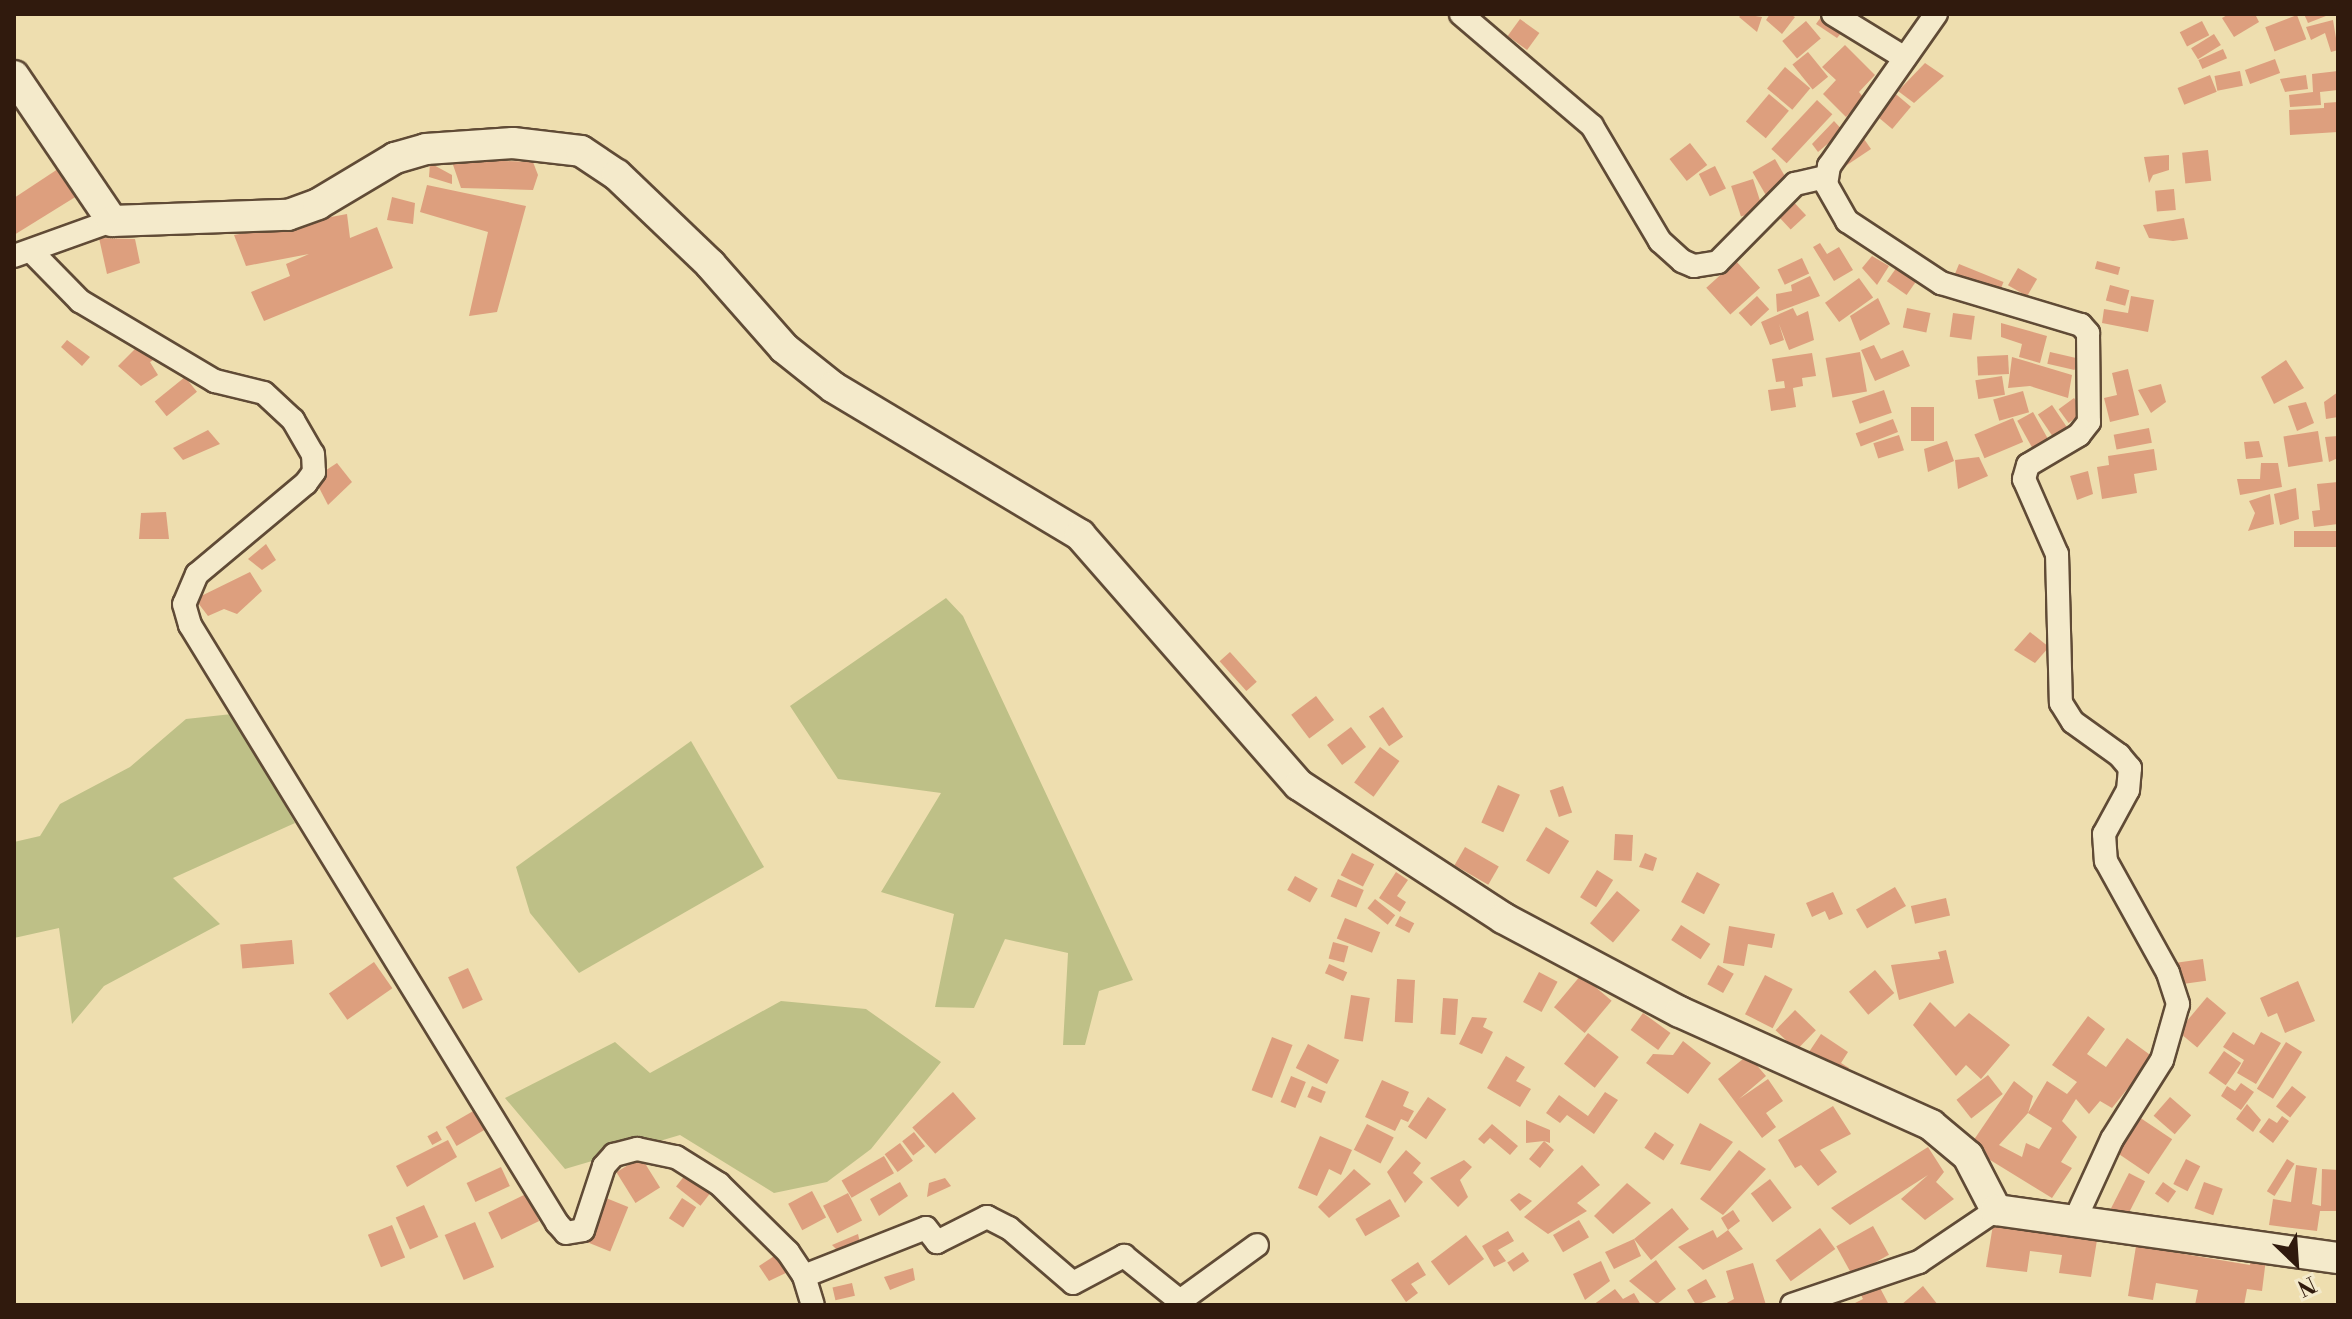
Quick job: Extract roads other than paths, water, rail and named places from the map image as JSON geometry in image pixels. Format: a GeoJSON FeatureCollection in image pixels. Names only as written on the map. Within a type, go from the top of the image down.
{"type":"FeatureCollection","features":[{"type":"Feature","properties":{"kind":"street"},"geometry":{"type":"LineString","coordinates":[[1461,14],[1592,126],[1660,241],[1682,261],[1694,266],[1718,262],[1795,184],[1825,177],[1936,14]]}},
{"type":"Feature","properties":{"kind":"street"},"geometry":{"type":"LineString","coordinates":[[1833,14],[1905,58]]}},
{"type":"Feature","properties":{"kind":"street"},"geometry":{"type":"LineString","coordinates":[[14,76],[112,221]]}},
{"type":"Feature","properties":{"kind":"street"},"geometry":{"type":"LineString","coordinates":[[23,254],[112,221],[288,215],[318,204],[395,158],[426,149],[554,145],[594,158],[698,252],[767,331],[810,369],[872,412],[978,470],[1080,535],[1299,785],[1544,942],[1680,1012],[1931,1125],[1968,1156],[1996,1210]]}},
{"type":"Feature","properties":{"kind":"street"},"geometry":{"type":"LineString","coordinates":[[1825,177],[1828,193],[1847,221],[1941,283],[2081,325],[2088,333],[2089,422],[2079,435],[2028,465],[2024,479],[2057,554],[2061,703],[2073,722],[2130,768],[2128,790],[2104,834],[2106,861],[2168,973],[2178,1004],[2162,1060],[2112,1139],[2073,1224]]}},
{"type":"Feature","properties":{"kind":"street"},"geometry":{"type":"LineString","coordinates":[[23,254],[80,301],[215,381],[264,393],[293,420],[313,454],[314,472],[306,483],[197,574],[184,604],[190,625],[557,1223],[566,1233],[583,1230],[604,1166],[614,1155],[637,1149],[672,1155],[719,1184],[788,1252],[804,1276],[813,1305]]}},
{"type":"Feature","properties":{"kind":"street"},"geometry":{"type":"LineString","coordinates":[[1792,1305],[1932,1256],[1996,1210],[2073,1224],[2338,1258]]}},
{"type":"Feature","properties":{"kind":"street"},"geometry":{"type":"LineString","coordinates":[[804,1276],[926,1228],[937,1242],[987,1217],[1065,1275],[1120,1255],[1183,1301],[1257,1245]]}}]}
